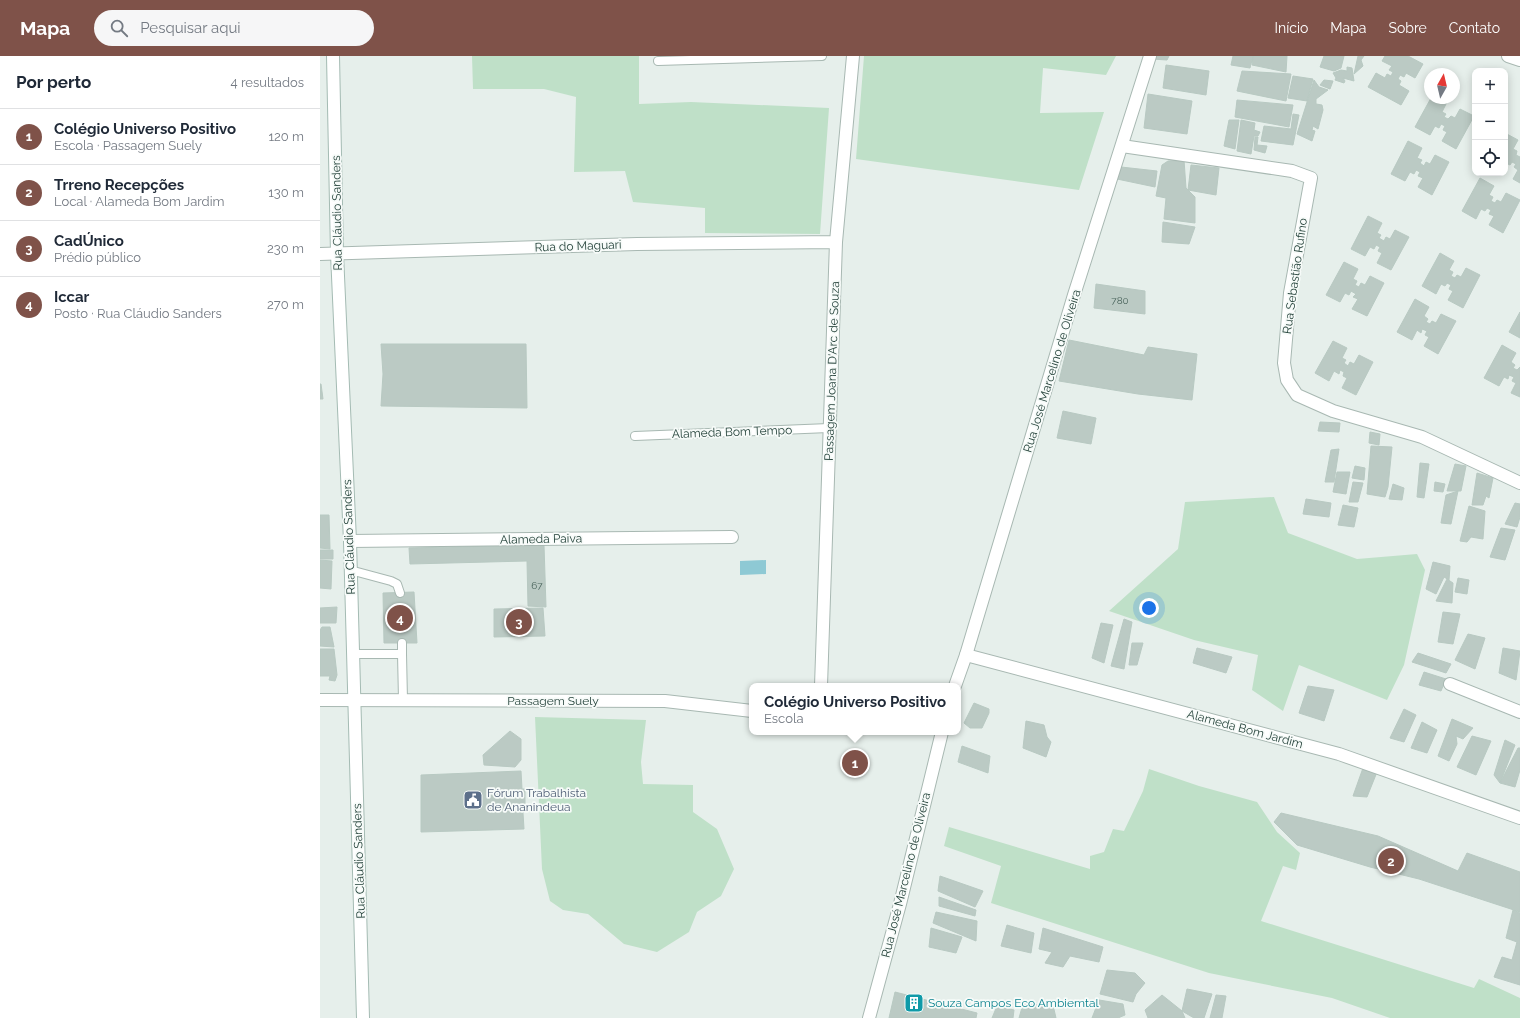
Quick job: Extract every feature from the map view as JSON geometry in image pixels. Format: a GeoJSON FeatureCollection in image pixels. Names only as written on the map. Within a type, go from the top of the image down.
{"type":"FeatureCollection","features":[{"type":"Feature","properties":{"kind":"street","name":"Rua Cláudio Sanders"},"geometry":{"type":"LineString","coordinates":[[333,56],[337,254],[350,542],[363,1018]]}},
{"type":"Feature","properties":{"kind":"street","name":"Passagem Joana D'Arc de Souza"},"geometry":{"type":"LineString","coordinates":[[821,683],[836,242],[852,56]]}},
{"type":"Feature","properties":{"kind":"street","name":"Rua José Marcelino de Oliveira"},"geometry":{"type":"LineString","coordinates":[[956,683],[966,655],[1074,295],[1150,56]]}},
{"type":"Feature","properties":{"kind":"street"},"geometry":{"type":"LineString","coordinates":[[1508,56],[1520,60]]}},
{"type":"Feature","properties":{"kind":"street","name":"Rua Sebastião Rufino"},"geometry":{"type":"LineString","coordinates":[[1122,146],[1292,171],[1311,178],[1290,293],[1284,363],[1287,380],[1297,395],[1333,411],[1422,437],[1520,483]]}},
{"type":"Feature","properties":{"kind":"street","name":"Rua do Maguari"},"geometry":{"type":"LineString","coordinates":[[320,254],[637,244],[836,242]]}},
{"type":"Feature","properties":{"kind":"street","name":"Alameda Paiva"},"geometry":{"type":"LineString","coordinates":[[350,542],[732,537]]}},
{"type":"Feature","properties":{"kind":"street","name":"Alameda Bom Jardim"},"geometry":{"type":"LineString","coordinates":[[966,655],[1339,754],[1520,818]]}},
{"type":"Feature","properties":{"kind":"street"},"geometry":{"type":"LineString","coordinates":[[1450,684],[1520,712]]}},
{"type":"Feature","properties":{"kind":"street","name":"Passagem Suely"},"geometry":{"type":"LineString","coordinates":[[320,700],[665,701],[749,711]]}},
{"type":"Feature","properties":{"kind":"street","name":"Rua José Marcelino de Oliveira"},"geometry":{"type":"LineString","coordinates":[[869,1018],[900,904],[938,735]]}},
{"type":"Feature","properties":{"kind":"lane"},"geometry":{"type":"LineString","coordinates":[[658,61],[822,56]]}},
{"type":"Feature","properties":{"kind":"lane","name":"Alameda Bom Tempo"},"geometry":{"type":"LineString","coordinates":[[635,436],[829,428]]}},
{"type":"Feature","properties":{"kind":"lane"},"geometry":{"type":"LineString","coordinates":[[350,570],[391,580],[397,584],[400,593]]}},
{"type":"Feature","properties":{"kind":"lane"},"geometry":{"type":"LineString","coordinates":[[402,643],[403,700]]}},
{"type":"Feature","properties":{"kind":"lane"},"geometry":{"type":"LineString","coordinates":[[353,654],[402,654]]}},
{"type":"Feature","properties":{"kind":"green space"},"geometry":{"type":"Polygon","coordinates":[[[472,56],[639,56],[639,104],[691,102],[829,108],[820,234],[705,233],[705,208],[633,202],[625,171],[574,172],[576,97],[544,89],[473,89],[472,56]]]}},
{"type":"Feature","properties":{"kind":"green space"},"geometry":{"type":"Polygon","coordinates":[[[864,56],[1116,56],[1106,75],[1043,68],[1040,113],[1104,112],[1079,190],[856,159],[864,56]]]}},
{"type":"Feature","properties":{"kind":"green space"},"geometry":{"type":"Polygon","coordinates":[[[1274,497],[1288,533],[1357,559],[1417,554],[1425,570],[1404,665],[1387,700],[1299,665],[1283,711],[1252,690],[1258,655],[1194,640],[1109,611],[1178,549],[1185,502],[1274,497]]]}},
{"type":"Feature","properties":{"kind":"green space"},"geometry":{"type":"Polygon","coordinates":[[[535,717],[646,720],[641,762],[643,784],[693,785],[693,812],[717,829],[734,869],[721,896],[697,912],[689,932],[657,952],[624,944],[588,914],[563,910],[550,901],[542,869],[535,717]]]}},
{"type":"Feature","properties":{"kind":"green space"},"geometry":{"type":"Polygon","coordinates":[[[1149,769],[1199,786],[1257,802],[1277,832],[1300,853],[1296,870],[1283,866],[1261,921],[1474,988],[1479,979],[1520,998],[1520,1018],[1390,1018],[1332,998],[1209,973],[991,903],[1001,866],[944,846],[949,827],[1090,869],[1090,856],[1104,852],[1113,829],[1124,831],[1143,791],[1149,769]]]}},
{"type":"Feature","properties":{"kind":"water"},"geometry":{"type":"Polygon","coordinates":[[[766,560],[766,574],[740,575],[740,561],[766,560]]]}},
{"type":"Feature","properties":{"kind":"building"},"geometry":{"type":"Polygon","coordinates":[[[1153,56],[1169,56],[1167,60],[1152,59],[1153,56]]]}},
{"type":"Feature","properties":{"kind":"building"},"geometry":{"type":"Polygon","coordinates":[[[1233,56],[1253,56],[1250,68],[1231,65],[1233,56]]]}},
{"type":"Feature","properties":{"kind":"building"},"geometry":{"type":"Polygon","coordinates":[[[1253,56],[1287,56],[1286,72],[1252,65],[1253,56]]]}},
{"type":"Feature","properties":{"kind":"building"},"geometry":{"type":"Polygon","coordinates":[[[1324,56],[1344,56],[1341,68],[1334,71],[1320,67],[1324,56]]]}},
{"type":"Feature","properties":{"kind":"building"},"geometry":{"type":"Polygon","coordinates":[[[1358,56],[1364,56],[1361,60],[1363,66],[1354,74],[1358,56]]]}},
{"type":"Feature","properties":{"kind":"building"},"geometry":{"type":"Polygon","coordinates":[[[1385,56],[1408,56],[1423,64],[1415,78],[1406,73],[1404,77],[1400,75],[1398,79],[1401,81],[1399,85],[1409,91],[1401,105],[1368,87],[1376,73],[1385,78],[1387,74],[1391,76],[1393,72],[1389,70],[1392,66],[1382,61],[1385,56]]]}},
{"type":"Feature","properties":{"kind":"building"},"geometry":{"type":"Polygon","coordinates":[[[1166,65],[1209,71],[1206,95],[1163,88],[1166,65]]]}},
{"type":"Feature","properties":{"kind":"building"},"geometry":{"type":"Polygon","coordinates":[[[1347,67],[1352,68],[1354,81],[1343,78],[1345,81],[1344,83],[1335,80],[1336,78],[1333,73],[1341,70],[1347,71],[1347,67]]]}},
{"type":"Feature","properties":{"kind":"building"},"geometry":{"type":"Polygon","coordinates":[[[1242,71],[1291,74],[1286,101],[1237,91],[1242,71]]]}},
{"type":"Feature","properties":{"kind":"building"},"geometry":{"type":"Polygon","coordinates":[[[1293,76],[1313,79],[1307,101],[1288,98],[1293,76]]]}},
{"type":"Feature","properties":{"kind":"building"},"geometry":{"type":"Polygon","coordinates":[[[1314,80],[1319,87],[1328,90],[1316,99],[1316,104],[1322,105],[1323,110],[1318,129],[1313,126],[1312,130],[1315,131],[1312,141],[1297,134],[1314,80]]]}},
{"type":"Feature","properties":{"kind":"building"},"geometry":{"type":"Polygon","coordinates":[[[1324,80],[1333,81],[1330,89],[1320,85],[1324,80]]]}},
{"type":"Feature","properties":{"kind":"building"},"geometry":{"type":"Polygon","coordinates":[[[1148,94],[1192,101],[1187,134],[1144,128],[1148,94]]]}},
{"type":"Feature","properties":{"kind":"building"},"geometry":{"type":"Polygon","coordinates":[[[1237,100],[1293,105],[1289,127],[1235,117],[1237,100]]]}},
{"type":"Feature","properties":{"kind":"building"},"geometry":{"type":"Polygon","coordinates":[[[1428,104],[1446,104],[1442,112],[1446,114],[1444,117],[1448,119],[1451,116],[1455,118],[1460,109],[1472,115],[1472,120],[1456,149],[1442,141],[1447,132],[1443,130],[1445,126],[1441,124],[1439,128],[1435,126],[1430,135],[1415,127],[1428,104]]]}},
{"type":"Feature","properties":{"kind":"building"},"geometry":{"type":"Polygon","coordinates":[[[1293,114],[1299,115],[1293,145],[1261,141],[1264,126],[1291,129],[1293,114]]]}},
{"type":"Feature","properties":{"kind":"building"},"geometry":{"type":"Polygon","coordinates":[[[1229,120],[1239,120],[1235,149],[1224,146],[1229,120]]]}},
{"type":"Feature","properties":{"kind":"building"},"geometry":{"type":"Polygon","coordinates":[[[1241,120],[1255,123],[1254,130],[1260,132],[1258,136],[1254,136],[1251,154],[1237,151],[1241,120]]]}},
{"type":"Feature","properties":{"kind":"building"},"geometry":{"type":"Polygon","coordinates":[[[1508,135],[1518,140],[1513,149],[1517,151],[1516,155],[1520,157],[1520,183],[1513,179],[1518,170],[1514,167],[1516,164],[1512,162],[1510,165],[1508,164],[1508,135]]]}},
{"type":"Feature","properties":{"kind":"building"},"geometry":{"type":"Polygon","coordinates":[[[1255,137],[1258,137],[1257,145],[1267,146],[1265,153],[1254,150],[1255,137]]]}},
{"type":"Feature","properties":{"kind":"building"},"geometry":{"type":"Polygon","coordinates":[[[1408,141],[1422,148],[1417,158],[1422,160],[1420,163],[1424,166],[1426,162],[1430,164],[1435,155],[1449,162],[1432,195],[1418,187],[1423,178],[1418,176],[1420,172],[1416,170],[1414,174],[1410,172],[1405,181],[1391,174],[1408,141]]]}},
{"type":"Feature","properties":{"kind":"building"},"geometry":{"type":"Polygon","coordinates":[[[1184,160],[1186,188],[1195,197],[1195,223],[1164,219],[1166,198],[1156,196],[1162,165],[1168,161],[1184,160]]]}},
{"type":"Feature","properties":{"kind":"building"},"geometry":{"type":"Polygon","coordinates":[[[1191,165],[1219,168],[1216,195],[1188,190],[1191,165]]]}},
{"type":"Feature","properties":{"kind":"building"},"geometry":{"type":"Polygon","coordinates":[[[1121,167],[1157,171],[1155,187],[1117,179],[1121,167]]]}},
{"type":"Feature","properties":{"kind":"building"},"geometry":{"type":"Polygon","coordinates":[[[1480,178],[1494,186],[1489,195],[1493,197],[1491,201],[1495,203],[1497,200],[1501,202],[1506,193],[1520,200],[1503,233],[1489,225],[1494,216],[1489,214],[1491,210],[1487,208],[1485,211],[1481,209],[1476,219],[1462,211],[1480,178]]]}},
{"type":"Feature","properties":{"kind":"building"},"geometry":{"type":"Polygon","coordinates":[[[1368,216],[1382,223],[1377,233],[1381,235],[1379,238],[1384,241],[1386,237],[1390,239],[1395,230],[1409,237],[1391,270],[1377,263],[1382,253],[1378,251],[1380,247],[1376,245],[1374,249],[1370,247],[1365,256],[1351,249],[1368,216]]]}},
{"type":"Feature","properties":{"kind":"building"},"geometry":{"type":"Polygon","coordinates":[[[1163,222],[1195,227],[1189,244],[1162,242],[1163,222]]]}},
{"type":"Feature","properties":{"kind":"building"},"geometry":{"type":"Polygon","coordinates":[[[1440,253],[1454,261],[1449,270],[1453,272],[1451,276],[1455,278],[1457,275],[1461,277],[1466,268],[1480,275],[1463,308],[1448,300],[1453,291],[1449,289],[1451,285],[1447,283],[1445,286],[1441,284],[1436,294],[1422,286],[1440,253]]]}},
{"type":"Feature","properties":{"kind":"building"},"geometry":{"type":"Polygon","coordinates":[[[1344,262],[1358,269],[1353,279],[1357,281],[1355,285],[1359,287],[1361,283],[1365,285],[1370,276],[1384,283],[1367,316],[1352,309],[1358,299],[1353,297],[1356,294],[1351,291],[1349,295],[1345,293],[1340,302],[1326,295],[1344,262]]]}},
{"type":"Feature","properties":{"kind":"building"},"geometry":{"type":"Polygon","coordinates":[[[1096,284],[1145,291],[1145,314],[1094,308],[1096,284]]]}},
{"type":"Feature","properties":{"kind":"building"},"geometry":{"type":"Polygon","coordinates":[[[1415,299],[1429,307],[1424,316],[1428,319],[1426,322],[1430,324],[1432,321],[1436,323],[1441,314],[1456,321],[1438,354],[1424,346],[1429,337],[1425,335],[1427,331],[1422,329],[1421,333],[1417,330],[1412,340],[1397,332],[1415,299]]]}},
{"type":"Feature","properties":{"kind":"building"},"geometry":{"type":"Polygon","coordinates":[[[1520,312],[1520,338],[1509,332],[1520,312]]]}},
{"type":"Feature","properties":{"kind":"building"},"geometry":{"type":"Polygon","coordinates":[[[1069,340],[1144,355],[1148,347],[1197,354],[1192,400],[1138,394],[1059,381],[1069,340]]]}},
{"type":"Feature","properties":{"kind":"building"},"geometry":{"type":"Polygon","coordinates":[[[1333,341],[1347,348],[1342,358],[1346,360],[1344,363],[1348,366],[1350,362],[1354,364],[1359,355],[1373,362],[1356,395],[1342,388],[1347,378],[1343,376],[1344,372],[1340,370],[1339,374],[1334,371],[1329,381],[1315,373],[1333,341]]]}},
{"type":"Feature","properties":{"kind":"building"},"geometry":{"type":"Polygon","coordinates":[[[381,344],[526,344],[527,408],[381,406],[383,374],[381,344]]]}},
{"type":"Feature","properties":{"kind":"building"},"geometry":{"type":"Polygon","coordinates":[[[1502,345],[1516,353],[1511,362],[1515,365],[1513,368],[1517,370],[1520,367],[1520,397],[1511,393],[1516,383],[1512,381],[1514,377],[1509,375],[1508,379],[1504,377],[1499,386],[1484,378],[1502,345]]]}},
{"type":"Feature","properties":{"kind":"building"},"geometry":{"type":"Polygon","coordinates":[[[321,384],[323,399],[320,399],[321,384]]]}},
{"type":"Feature","properties":{"kind":"building"},"geometry":{"type":"Polygon","coordinates":[[[1063,411],[1096,418],[1091,444],[1057,438],[1063,411]]]}},
{"type":"Feature","properties":{"kind":"building"},"geometry":{"type":"Polygon","coordinates":[[[1320,422],[1340,423],[1339,432],[1318,431],[1320,422]]]}},
{"type":"Feature","properties":{"kind":"building"},"geometry":{"type":"Polygon","coordinates":[[[1370,432],[1380,434],[1379,445],[1369,443],[1370,432]]]}},
{"type":"Feature","properties":{"kind":"building"},"geometry":{"type":"Polygon","coordinates":[[[1371,446],[1392,447],[1388,487],[1385,497],[1367,494],[1371,446]]]}},
{"type":"Feature","properties":{"kind":"building"},"geometry":{"type":"Polygon","coordinates":[[[1339,449],[1334,482],[1325,482],[1331,450],[1339,449]]]}},
{"type":"Feature","properties":{"kind":"building"},"geometry":{"type":"Polygon","coordinates":[[[1420,463],[1429,464],[1424,498],[1417,497],[1420,463]]]}},
{"type":"Feature","properties":{"kind":"building"},"geometry":{"type":"Polygon","coordinates":[[[1455,464],[1466,466],[1461,491],[1447,491],[1455,464]]]}},
{"type":"Feature","properties":{"kind":"building"},"geometry":{"type":"Polygon","coordinates":[[[1355,466],[1365,468],[1364,480],[1352,478],[1355,466]]]}},
{"type":"Feature","properties":{"kind":"building"},"geometry":{"type":"Polygon","coordinates":[[[1337,472],[1350,472],[1346,494],[1333,492],[1337,472]]]}},
{"type":"Feature","properties":{"kind":"building"},"geometry":{"type":"Polygon","coordinates":[[[1477,473],[1493,478],[1489,498],[1486,496],[1483,505],[1472,505],[1477,473]]]}},
{"type":"Feature","properties":{"kind":"building"},"geometry":{"type":"Polygon","coordinates":[[[1353,482],[1363,483],[1358,502],[1349,502],[1353,482]]]}},
{"type":"Feature","properties":{"kind":"building"},"geometry":{"type":"Polygon","coordinates":[[[1435,482],[1445,484],[1443,492],[1434,491],[1435,482]]]}},
{"type":"Feature","properties":{"kind":"building"},"geometry":{"type":"Polygon","coordinates":[[[1393,484],[1404,488],[1402,500],[1389,499],[1393,484]]]}},
{"type":"Feature","properties":{"kind":"building"},"geometry":{"type":"Polygon","coordinates":[[[1458,491],[1451,524],[1441,523],[1446,495],[1458,491]]]}},
{"type":"Feature","properties":{"kind":"building"},"geometry":{"type":"Polygon","coordinates":[[[1306,499],[1331,503],[1329,517],[1303,514],[1306,499]]]}},
{"type":"Feature","properties":{"kind":"building"},"geometry":{"type":"Polygon","coordinates":[[[1515,503],[1520,504],[1520,517],[1517,527],[1505,524],[1515,503]]]}},
{"type":"Feature","properties":{"kind":"building"},"geometry":{"type":"Polygon","coordinates":[[[1343,505],[1358,508],[1354,527],[1338,525],[1343,505]]]}},
{"type":"Feature","properties":{"kind":"building"},"geometry":{"type":"Polygon","coordinates":[[[1469,506],[1485,511],[1483,539],[1471,537],[1467,542],[1460,541],[1469,506]]]}},
{"type":"Feature","properties":{"kind":"building"},"geometry":{"type":"Polygon","coordinates":[[[320,515],[329,515],[330,549],[320,548],[320,515]]]}},
{"type":"Feature","properties":{"kind":"building"},"geometry":{"type":"Polygon","coordinates":[[[1501,528],[1515,530],[1505,560],[1490,557],[1501,528]]]}},
{"type":"Feature","properties":{"kind":"building"},"geometry":{"type":"Polygon","coordinates":[[[544,545],[546,607],[528,606],[527,561],[410,564],[409,548],[544,545]]]}},
{"type":"Feature","properties":{"kind":"building"},"geometry":{"type":"Polygon","coordinates":[[[320,550],[333,550],[333,559],[320,559],[320,550]]]}},
{"type":"Feature","properties":{"kind":"building"},"geometry":{"type":"Polygon","coordinates":[[[320,560],[332,561],[331,589],[320,588],[320,560]]]}},
{"type":"Feature","properties":{"kind":"building"},"geometry":{"type":"Polygon","coordinates":[[[1433,562],[1450,566],[1449,580],[1444,577],[1436,594],[1426,589],[1433,562]]]}},
{"type":"Feature","properties":{"kind":"building"},"geometry":{"type":"Polygon","coordinates":[[[1458,578],[1469,580],[1467,594],[1455,592],[1458,578]]]}},
{"type":"Feature","properties":{"kind":"building"},"geometry":{"type":"Polygon","coordinates":[[[1447,579],[1453,583],[1452,603],[1436,601],[1447,579]]]}},
{"type":"Feature","properties":{"kind":"building"},"geometry":{"type":"Polygon","coordinates":[[[414,592],[417,643],[384,643],[383,593],[414,592]]]}},
{"type":"Feature","properties":{"kind":"building"},"geometry":{"type":"Polygon","coordinates":[[[337,607],[336,623],[320,623],[320,608],[337,607]]]}},
{"type":"Feature","properties":{"kind":"building"},"geometry":{"type":"Polygon","coordinates":[[[543,608],[545,636],[494,637],[494,609],[543,608]]]}},
{"type":"Feature","properties":{"kind":"building"},"geometry":{"type":"Polygon","coordinates":[[[1443,612],[1460,614],[1453,644],[1438,642],[1443,612]]]}},
{"type":"Feature","properties":{"kind":"building"},"geometry":{"type":"Polygon","coordinates":[[[1124,619],[1132,622],[1124,669],[1111,666],[1124,619]]]}},
{"type":"Feature","properties":{"kind":"building"},"geometry":{"type":"Polygon","coordinates":[[[1101,623],[1113,625],[1104,663],[1092,658],[1101,623]]]}},
{"type":"Feature","properties":{"kind":"building"},"geometry":{"type":"Polygon","coordinates":[[[322,627],[330,627],[334,647],[320,646],[320,630],[322,627]]]}},
{"type":"Feature","properties":{"kind":"building"},"geometry":{"type":"Polygon","coordinates":[[[1468,634],[1485,638],[1475,669],[1455,660],[1468,634]]]}},
{"type":"Feature","properties":{"kind":"building"},"geometry":{"type":"Polygon","coordinates":[[[1132,643],[1143,643],[1137,665],[1129,665],[1132,643]]]}},
{"type":"Feature","properties":{"kind":"building"},"geometry":{"type":"Polygon","coordinates":[[[1197,648],[1232,657],[1226,673],[1193,663],[1197,648]]]}},
{"type":"Feature","properties":{"kind":"building"},"geometry":{"type":"Polygon","coordinates":[[[1503,648],[1520,651],[1516,680],[1499,673],[1503,648]]]}},
{"type":"Feature","properties":{"kind":"building"},"geometry":{"type":"Polygon","coordinates":[[[320,649],[334,649],[337,675],[335,681],[329,680],[330,676],[320,676],[320,649]]]}},
{"type":"Feature","properties":{"kind":"building"},"geometry":{"type":"Polygon","coordinates":[[[1418,653],[1451,664],[1446,673],[1412,662],[1418,653]]]}},
{"type":"Feature","properties":{"kind":"building"},"geometry":{"type":"Polygon","coordinates":[[[1424,672],[1446,679],[1441,691],[1419,685],[1424,672]]]}},
{"type":"Feature","properties":{"kind":"building"},"geometry":{"type":"Polygon","coordinates":[[[1308,686],[1334,690],[1324,721],[1299,713],[1308,686]]]}},
{"type":"Feature","properties":{"kind":"building"},"geometry":{"type":"Polygon","coordinates":[[[974,703],[989,709],[989,713],[982,728],[970,728],[964,723],[974,703]]]}},
{"type":"Feature","properties":{"kind":"building"},"geometry":{"type":"Polygon","coordinates":[[[1404,709],[1416,715],[1404,742],[1390,738],[1404,709]]]}},
{"type":"Feature","properties":{"kind":"building"},"geometry":{"type":"Polygon","coordinates":[[[1452,719],[1473,728],[1463,739],[1456,736],[1457,744],[1449,761],[1438,756],[1452,719]]]}},
{"type":"Feature","properties":{"kind":"building"},"geometry":{"type":"Polygon","coordinates":[[[1026,721],[1044,725],[1047,737],[1051,742],[1046,757],[1023,748],[1026,721]]]}},
{"type":"Feature","properties":{"kind":"building"},"geometry":{"type":"Polygon","coordinates":[[[1422,722],[1437,730],[1427,753],[1411,748],[1422,722]]]}},
{"type":"Feature","properties":{"kind":"building"},"geometry":{"type":"Polygon","coordinates":[[[510,731],[521,739],[521,760],[515,767],[484,765],[483,755],[510,731]]]}},
{"type":"Feature","properties":{"kind":"building"},"geometry":{"type":"Polygon","coordinates":[[[1472,736],[1491,741],[1476,775],[1457,767],[1472,736]]]}},
{"type":"Feature","properties":{"kind":"building"},"geometry":{"type":"Polygon","coordinates":[[[1505,740],[1515,745],[1500,783],[1494,775],[1505,740]]]}},
{"type":"Feature","properties":{"kind":"building"},"geometry":{"type":"Polygon","coordinates":[[[962,746],[990,756],[988,773],[958,762],[962,746]]]}},
{"type":"Feature","properties":{"kind":"building"},"geometry":{"type":"Polygon","coordinates":[[[1518,748],[1520,748],[1520,770],[1515,787],[1500,783],[1518,748]]]}},
{"type":"Feature","properties":{"kind":"building"},"geometry":{"type":"Polygon","coordinates":[[[1363,768],[1377,772],[1367,797],[1353,796],[1363,768]]]}},
{"type":"Feature","properties":{"kind":"building","name":"Fórum Trabalhista de Ananindeua"},"geometry":{"type":"Polygon","coordinates":[[[521,771],[522,789],[525,789],[525,810],[523,813],[524,829],[421,832],[421,775],[521,771]]]}},
{"type":"Feature","properties":{"kind":"building"},"geometry":{"type":"Polygon","coordinates":[[[1281,813],[1378,836],[1458,871],[1467,853],[1520,872],[1520,912],[1419,879],[1370,867],[1297,845],[1274,822],[1281,813]]]}},
{"type":"Feature","properties":{"kind":"building"},"geometry":{"type":"Polygon","coordinates":[[[940,876],[983,891],[975,907],[938,891],[940,876]]]}},
{"type":"Feature","properties":{"kind":"building"},"geometry":{"type":"Polygon","coordinates":[[[939,897],[976,910],[975,916],[939,906],[939,897]]]}},
{"type":"Feature","properties":{"kind":"building"},"geometry":{"type":"Polygon","coordinates":[[[1513,910],[1520,913],[1520,985],[1494,977],[1502,957],[1512,960],[1517,942],[1506,938],[1513,910]]]}},
{"type":"Feature","properties":{"kind":"building"},"geometry":{"type":"Polygon","coordinates":[[[936,912],[977,921],[976,941],[933,923],[936,912]]]}},
{"type":"Feature","properties":{"kind":"building"},"geometry":{"type":"Polygon","coordinates":[[[1007,925],[1034,933],[1031,953],[1001,946],[1007,925]]]}},
{"type":"Feature","properties":{"kind":"building"},"geometry":{"type":"Polygon","coordinates":[[[931,928],[962,937],[956,953],[929,947],[931,928]]]}},
{"type":"Feature","properties":{"kind":"building"},"geometry":{"type":"Polygon","coordinates":[[[1043,928],[1103,947],[1099,962],[1070,956],[1063,967],[1045,963],[1052,952],[1039,949],[1043,928]]]}},
{"type":"Feature","properties":{"kind":"building"},"geometry":{"type":"Polygon","coordinates":[[[1107,970],[1135,973],[1145,983],[1136,994],[1133,1002],[1100,994],[1107,970]]]}},
{"type":"Feature","properties":{"kind":"building"},"geometry":{"type":"Polygon","coordinates":[[[1187,989],[1212,994],[1204,1018],[1194,1018],[1182,1011],[1187,989]]]}},
{"type":"Feature","properties":{"kind":"building","name":"Souza Campos Eco Ambiemtal"},"geometry":{"type":"Polygon","coordinates":[[[895,992],[977,1013],[976,1018],[889,1018],[895,992]]]}},
{"type":"Feature","properties":{"kind":"building"},"geometry":{"type":"Polygon","coordinates":[[[1162,995],[1182,1011],[1185,1018],[1148,1018],[1145,1010],[1162,995]]]}},
{"type":"Feature","properties":{"kind":"building"},"geometry":{"type":"Polygon","coordinates":[[[1216,995],[1226,996],[1222,1018],[1210,1018],[1216,995]]]}},
{"type":"Feature","properties":{"kind":"building"},"geometry":{"type":"Polygon","coordinates":[[[1099,1000],[1123,1004],[1125,1015],[1118,1018],[1092,1018],[1099,1000]]]}},
{"type":"Feature","properties":{"kind":"building"},"geometry":{"type":"Polygon","coordinates":[[[1023,1004],[1053,1005],[1056,1018],[1019,1018],[1023,1004]]]}},
{"type":"Feature","properties":{"kind":"building"},"geometry":{"type":"Polygon","coordinates":[[[997,1006],[1014,1010],[1013,1018],[992,1018],[997,1006]]]}},
{"type":"Feature","properties":{"kind":"place","name":"Iccar"},"geometry":{"type":"Point","coordinates":[400,618]}},
{"type":"Feature","properties":{"kind":"place","name":"CadÚnico"},"geometry":{"type":"Point","coordinates":[519,622]}},
{"type":"Feature","properties":{"kind":"place","name":"Colégio Universo Positivo"},"geometry":{"type":"Point","coordinates":[855,763]}},
{"type":"Feature","properties":{"kind":"place","name":"Fórum Trabalhista de Ananindeua"},"geometry":{"type":"Point","coordinates":[473,800]}},
{"type":"Feature","properties":{"kind":"place","name":"Trreno Recepções"},"geometry":{"type":"Point","coordinates":[1391,861]}},
{"type":"Feature","properties":{"kind":"place","name":"Souza Campos Eco Ambiemtal"},"geometry":{"type":"Point","coordinates":[914,1003]}}]}
